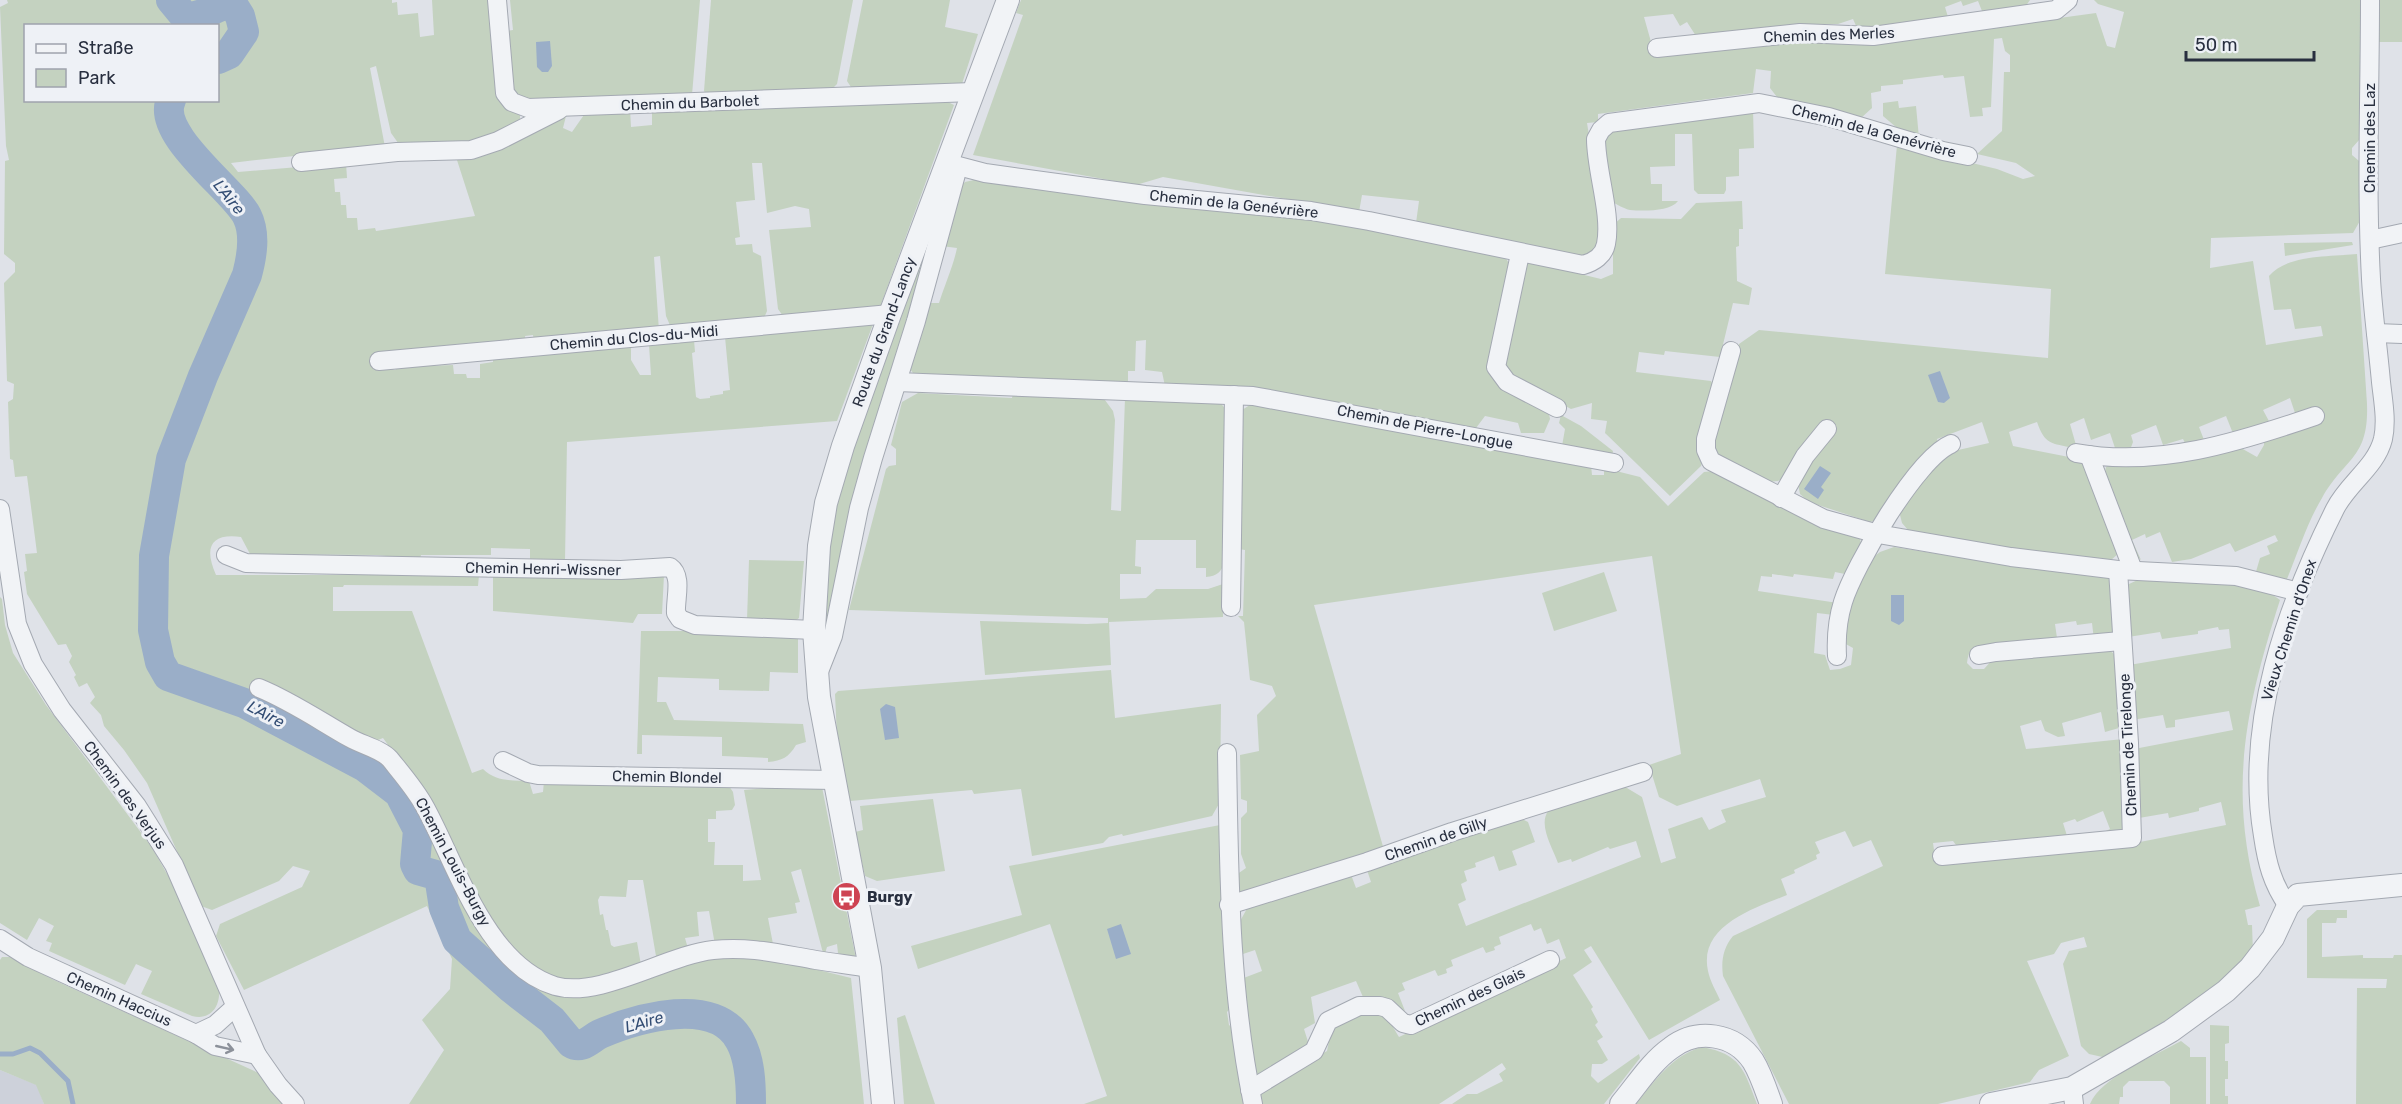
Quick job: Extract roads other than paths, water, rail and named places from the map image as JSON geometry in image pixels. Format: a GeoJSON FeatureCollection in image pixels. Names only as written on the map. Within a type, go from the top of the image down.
{"type":"FeatureCollection","features":[{"type":"Feature","properties":{"kind":"street","name":"Chemin du Barbolet"},"geometry":{"type":"LineString","coordinates":[[497,0],[505,93],[512,102],[528,108],[974,92]]}},
{"type":"Feature","properties":{"kind":"street","name":"Route du Grand-Lancy"},"geometry":{"type":"LineString","coordinates":[[882,1104],[870,968],[834,780],[817,675],[814,630],[819,546],[830,486],[890,314],[952,165],[974,92],[1008,0]]}},
{"type":"Feature","properties":{"kind":"street","name":"Chemin des Merles"},"geometry":{"type":"LineString","coordinates":[[1657,48],[1800,33],[1873,36],[2056,10],[2068,0]]}},
{"type":"Feature","properties":{"kind":"street","name":"Chemin des Laz"},"geometry":{"type":"LineString","coordinates":[[2370,0],[2370,240]]}},
{"type":"Feature","properties":{"kind":"street","name":"Chemin de la Genévrière"},"geometry":{"type":"LineString","coordinates":[[952,165],[985,173],[1145,195],[1311,211],[1583,265],[1595,261],[1606,244],[1606,215],[1596,139],[1609,123],[1759,103],[1829,117],[1923,146],[1968,156]]}},
{"type":"Feature","properties":{"kind":"street"},"geometry":{"type":"LineString","coordinates":[[301,162],[397,152],[471,150],[498,141],[563,108]]}},
{"type":"Feature","properties":{"kind":"street","name":"Route du Grand-Lancy"},"geometry":{"type":"LineString","coordinates":[[817,675],[833,636],[859,508],[949,204],[952,165]]}},
{"type":"Feature","properties":{"kind":"street"},"geometry":{"type":"LineString","coordinates":[[2370,240],[2402,233]]}},
{"type":"Feature","properties":{"kind":"street","name":"Vieux Chemin d'Onex"},"geometry":{"type":"LineString","coordinates":[[2288,906],[2273,882],[2266,852],[2259,814],[2259,756],[2268,692],[2299,592],[2338,504],[2369,466],[2383,439],[2385,422],[2371,280],[2370,240]]}},
{"type":"Feature","properties":{"kind":"street"},"geometry":{"type":"LineString","coordinates":[[1520,254],[1496,368],[1507,382],[1557,408]]}},
{"type":"Feature","properties":{"kind":"street","name":"Chemin du Clos-du-Midi"},"geometry":{"type":"LineString","coordinates":[[379,361],[890,314]]}},
{"type":"Feature","properties":{"kind":"street"},"geometry":{"type":"LineString","coordinates":[[2376,333],[2402,334]]}},
{"type":"Feature","properties":{"kind":"street"},"geometry":{"type":"LineString","coordinates":[[1731,351],[1706,439],[1706,450],[1711,461],[1824,519],[1878,534],[2011,557],[2125,570],[2236,576],[2299,592]]}},
{"type":"Feature","properties":{"kind":"street","name":"Chemin de Pierre-Longue"},"geometry":{"type":"LineString","coordinates":[[897,382],[1253,396],[1614,464]]}},
{"type":"Feature","properties":{"kind":"street"},"geometry":{"type":"LineString","coordinates":[[1231,607],[1234,395]]}},
{"type":"Feature","properties":{"kind":"street","name":"Chemin de Tirelonge"},"geometry":{"type":"LineString","coordinates":[[1942,856],[2132,838],[2129,743],[2121,641],[2125,570],[2082,454],[2126,456],[2188,453],[2253,437],[2315,416]]}},
{"type":"Feature","properties":{"kind":"street"},"geometry":{"type":"LineString","coordinates":[[1781,498],[1805,456],[1827,429]]}},
{"type":"Feature","properties":{"kind":"street"},"geometry":{"type":"LineString","coordinates":[[1837,656],[1836,632],[1844,599],[1860,565],[1915,478],[1936,453],[1951,444]]}},
{"type":"Feature","properties":{"kind":"street","name":"Chemin des Verjus"},"geometry":{"type":"LineString","coordinates":[[0,510],[17,624],[33,664],[62,710],[137,806],[174,865],[257,1055],[295,1104]]}},
{"type":"Feature","properties":{"kind":"street","name":"Chemin Henri-Wissner"},"geometry":{"type":"LineString","coordinates":[[226,555],[246,563],[621,570],[670,567],[675,570],[678,577],[676,613],[685,622],[695,625],[814,630]]}},
{"type":"Feature","properties":{"kind":"street"},"geometry":{"type":"LineString","coordinates":[[1979,655],[2121,641]]}},
{"type":"Feature","properties":{"kind":"street","name":"Chemin Louis-Burgy"},"geometry":{"type":"LineString","coordinates":[[259,688],[280,697],[351,739],[388,757],[424,805],[465,892],[489,930],[519,965],[543,981],[567,987],[602,984],[710,950],[758,949],[817,961],[870,968]]}},
{"type":"Feature","properties":{"kind":"street"},"geometry":{"type":"LineString","coordinates":[[1227,753],[1229,905],[1236,985],[1251,1097]]}},
{"type":"Feature","properties":{"kind":"street","name":"Chemin Blondel"},"geometry":{"type":"LineString","coordinates":[[502,761],[538,775],[834,780]]}},
{"type":"Feature","properties":{"kind":"street","name":"Chemin de Gilly"},"geometry":{"type":"LineString","coordinates":[[1229,905],[1643,772]]}},
{"type":"Feature","properties":{"kind":"street"},"geometry":{"type":"LineString","coordinates":[[1991,1104],[2073,1096],[2171,1031],[2226,991],[2264,952],[2288,906],[2298,895],[2402,885]]}},
{"type":"Feature","properties":{"kind":"street","name":"Chemin Haccius"},"geometry":{"type":"LineString","coordinates":[[0,939],[28,957],[196,1034],[215,1046],[257,1055]]}},
{"type":"Feature","properties":{"kind":"street","name":"Chemin des Glais"},"geometry":{"type":"LineString","coordinates":[[1251,1097],[1314,1051],[1328,1021],[1359,1006],[1388,1008],[1403,1023],[1411,1025],[1550,960]]}},
{"type":"Feature","properties":{"kind":"street"},"geometry":{"type":"LineString","coordinates":[[196,1034],[215,1025],[235,1007]]}},
{"type":"Feature","properties":{"kind":"street"},"geometry":{"type":"LineString","coordinates":[[1621,1104],[1657,1060],[1669,1049],[1687,1038],[1703,1035],[1728,1040],[1744,1051],[1759,1073],[1772,1104]]}},
{"type":"Feature","properties":{"kind":"water"},"geometry":{"type":"Polygon","coordinates":[[[550,41],[552,66],[548,72],[542,72],[537,67],[536,42],[550,41]]]}},
{"type":"Feature","properties":{"kind":"water"},"geometry":{"type":"Polygon","coordinates":[[[1940,371],[1950,398],[1944,403],[1938,402],[1928,375],[1940,371]]]}},
{"type":"Feature","properties":{"kind":"water"},"geometry":{"type":"Polygon","coordinates":[[[1820,466],[1831,473],[1821,487],[1824,490],[1818,499],[1804,489],[1820,466]]]}},
{"type":"Feature","properties":{"kind":"water"},"geometry":{"type":"Polygon","coordinates":[[[1891,595],[1904,595],[1904,621],[1899,625],[1891,621],[1891,595]]]}},
{"type":"Feature","properties":{"kind":"water"},"geometry":{"type":"Polygon","coordinates":[[[886,704],[895,707],[899,738],[885,740],[880,709],[886,704]]]}},
{"type":"Feature","properties":{"kind":"water"},"geometry":{"type":"Polygon","coordinates":[[[1121,924],[1131,954],[1116,959],[1107,929],[1121,924]]]}},
{"type":"Feature","properties":{"kind":"waterway","name":"L'Aire"},"geometry":{"type":"LineString","coordinates":[[171,0],[185,17],[202,14],[228,4],[235,8],[240,16],[244,32],[229,54],[219,59]]}},
{"type":"Feature","properties":{"kind":"waterway","name":"L'Aire"},"geometry":{"type":"LineString","coordinates":[[171,102],[169,114],[174,129],[198,161],[247,216],[252,230],[252,245],[247,275],[203,376],[171,459],[154,556],[153,630],[160,662],[168,676],[244,703],[365,767],[399,793],[418,830],[415,864],[418,870],[439,876],[444,908],[457,940],[512,989],[552,1020],[571,1043],[582,1045],[600,1034],[654,1017],[695,1014],[713,1018],[729,1027],[740,1041],[749,1071],[751,1104]]}},
{"type":"Feature","properties":{"kind":"waterway"},"geometry":{"type":"LineString","coordinates":[[0,1054],[13,1054],[30,1048],[40,1053],[68,1081],[73,1104]]}},
{"type":"Feature","properties":{"kind":"place","name":"Burgy"},"geometry":{"type":"Point","coordinates":[846,897]}}]}
